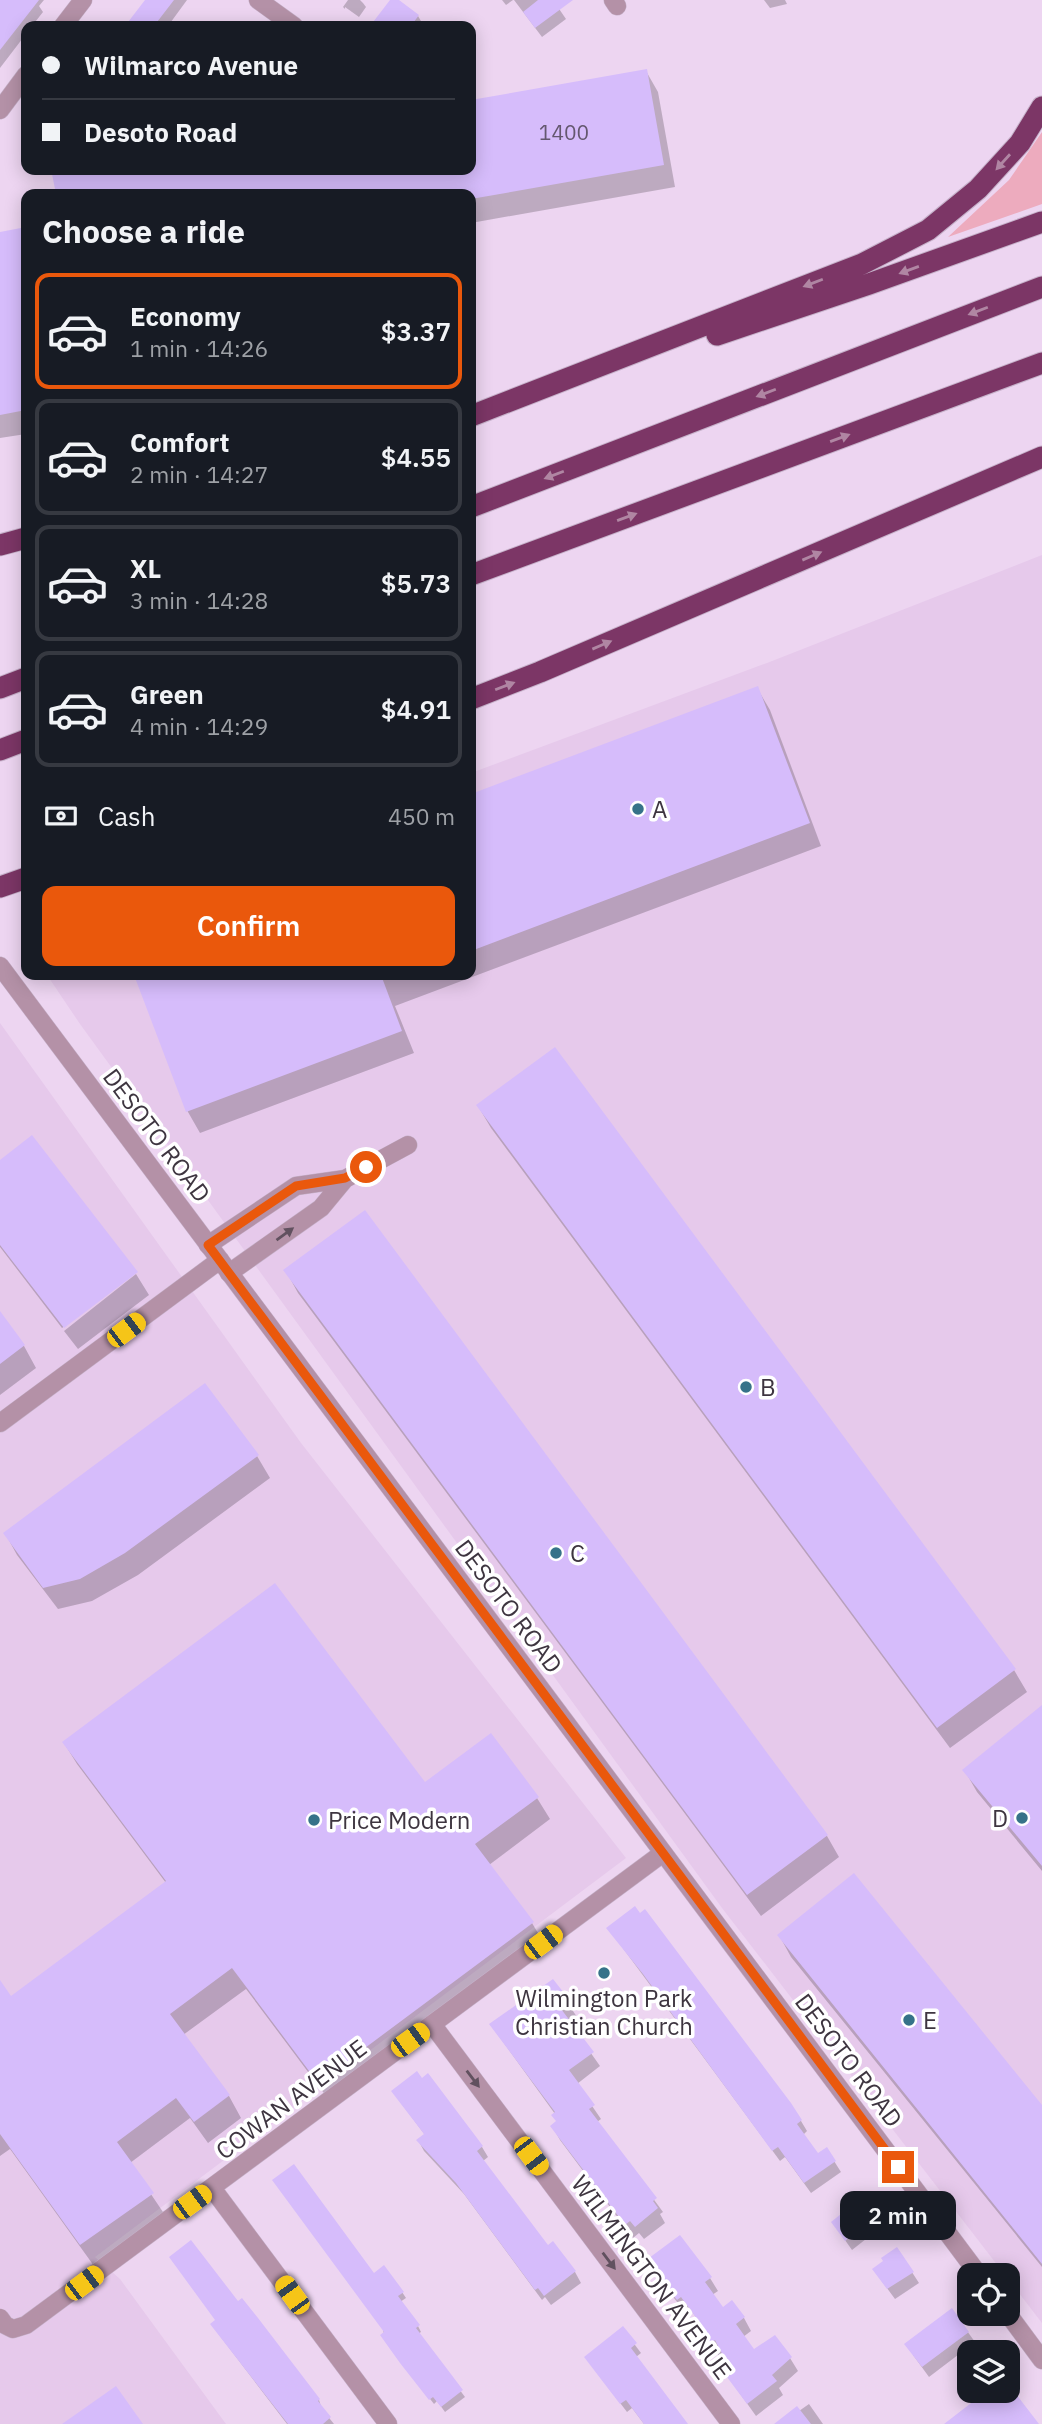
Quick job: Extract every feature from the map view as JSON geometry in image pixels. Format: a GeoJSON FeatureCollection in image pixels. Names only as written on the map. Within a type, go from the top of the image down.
{"type":"FeatureCollection","features":[{"type":"Feature","properties":{"kind":"highway"},"geometry":{"type":"LineString","coordinates":[[476,414],[862,264],[928,230],[978,190],[1020,143],[1042,107]]}},
{"type":"Feature","properties":{"kind":"highway"},"geometry":{"type":"LineString","coordinates":[[476,414],[869,284],[1042,222]]}},
{"type":"Feature","properties":{"kind":"highway"},"geometry":{"type":"LineString","coordinates":[[476,505],[1042,287]]}},
{"type":"Feature","properties":{"kind":"highway"},"geometry":{"type":"LineString","coordinates":[[476,573],[1042,363]]}},
{"type":"Feature","properties":{"kind":"highway"},"geometry":{"type":"LineString","coordinates":[[476,697],[1042,458]]}},
{"type":"Feature","properties":{"kind":"highway"},"geometry":{"type":"LineString","coordinates":[[0,545],[21,539]]}},
{"type":"Feature","properties":{"kind":"highway"},"geometry":{"type":"LineString","coordinates":[[0,688],[21,680]]}},
{"type":"Feature","properties":{"kind":"highway"},"geometry":{"type":"LineString","coordinates":[[0,750],[21,742]]}},
{"type":"Feature","properties":{"kind":"highway"},"geometry":{"type":"LineString","coordinates":[[1,886],[21,879]]}},
{"type":"Feature","properties":{"kind":"street"},"geometry":{"type":"LineString","coordinates":[[67,21],[83,0]]}},
{"type":"Feature","properties":{"kind":"street"},"geometry":{"type":"LineString","coordinates":[[258,0],[287,21]]}},
{"type":"Feature","properties":{"kind":"street"},"geometry":{"type":"LineString","coordinates":[[0,110],[21,82]]}},
{"type":"Feature","properties":{"kind":"street","name":"DESOTO ROAD"},"geometry":{"type":"LineString","coordinates":[[0,967],[970,2263]]}},
{"type":"Feature","properties":{"kind":"street"},"geometry":{"type":"LineString","coordinates":[[208,1245],[296,1186],[345,1178],[408,1144]]}},
{"type":"Feature","properties":{"kind":"street"},"geometry":{"type":"LineString","coordinates":[[0,1423],[224,1267],[321,1208],[345,1178]]}},
{"type":"Feature","properties":{"kind":"street","name":"COWAN AVENUE"},"geometry":{"type":"LineString","coordinates":[[7,2323],[26,2325],[663,1853]]}},
{"type":"Feature","properties":{"kind":"street","name":"WILMINGTON AVENUE"},"geometry":{"type":"LineString","coordinates":[[432,2024],[731,2424]]}},
{"type":"Feature","properties":{"kind":"street"},"geometry":{"type":"LineString","coordinates":[[212,2188],[388,2424]]}},
{"type":"Feature","properties":{"kind":"street"},"geometry":{"type":"LineString","coordinates":[[1017,2326],[1042,2360]]}},
{"type":"Feature","properties":{"kind":"shaded area"},"geometry":{"type":"Polygon","coordinates":[[[1042,132],[1042,204],[948,237],[1009,180],[1042,132]]]}},
{"type":"Feature","properties":{"kind":"shaded area"},"geometry":{"type":"Polygon","coordinates":[[[1042,555],[1042,2323],[1020,2295],[1020,2263],[996,2263],[722,1908],[50,980],[476,980],[476,771],[767,663],[1042,555]]]}},
{"type":"Feature","properties":{"kind":"shaded area"},"geometry":{"type":"Polygon","coordinates":[[[0,1023],[301,1443],[626,1858],[95,2257],[120,2279],[226,2424],[0,2424],[0,1023]]]}},
{"type":"Feature","properties":{"kind":"building"},"geometry":{"type":"Polygon","coordinates":[[[0,0],[39,0],[21,21],[0,50],[0,0]]]}},
{"type":"Feature","properties":{"kind":"building"},"geometry":{"type":"Polygon","coordinates":[[[145,0],[174,0],[158,21],[129,21],[145,0]]]}},
{"type":"Feature","properties":{"kind":"building"},"geometry":{"type":"Polygon","coordinates":[[[390,0],[399,0],[419,15],[415,21],[374,21],[390,0]]]}},
{"type":"Feature","properties":{"kind":"building"},"geometry":{"type":"Polygon","coordinates":[[[538,0],[573,0],[535,28],[523,12],[538,0]]]}},
{"type":"Feature","properties":{"kind":"building"},"geometry":{"type":"Polygon","coordinates":[[[647,69],[664,165],[476,198],[476,189],[55,189],[52,175],[476,175],[476,99],[647,69]]]}},
{"type":"Feature","properties":{"kind":"building"},"geometry":{"type":"Polygon","coordinates":[[[21,228],[21,411],[0,415],[0,232],[21,228]]]}},
{"type":"Feature","properties":{"kind":"building","name":"A"},"geometry":{"type":"Polygon","coordinates":[[[758,686],[810,823],[476,949],[476,792],[758,686]]]}},
{"type":"Feature","properties":{"kind":"building"},"geometry":{"type":"Polygon","coordinates":[[[136,980],[383,980],[402,1031],[186,1112],[136,980]]]}},
{"type":"Feature","properties":{"kind":"building","name":"B"},"geometry":{"type":"Polygon","coordinates":[[[555,1047],[1016,1669],[937,1728],[476,1105],[555,1047]]]}},
{"type":"Feature","properties":{"kind":"building"},"geometry":{"type":"Polygon","coordinates":[[[32,1135],[138,1272],[64,1328],[0,1245],[0,1160],[32,1135]]]}},
{"type":"Feature","properties":{"kind":"building","name":"C"},"geometry":{"type":"Polygon","coordinates":[[[365,1210],[828,1835],[747,1895],[283,1270],[365,1210]]]}},
{"type":"Feature","properties":{"kind":"building"},"geometry":{"type":"Polygon","coordinates":[[[0,1311],[25,1345],[0,1364],[0,1311]]]}},
{"type":"Feature","properties":{"kind":"building"},"geometry":{"type":"Polygon","coordinates":[[[205,1383],[259,1455],[125,1553],[80,1579],[43,1588],[3,1533],[205,1383]]]}},
{"type":"Feature","properties":{"kind":"building","name":"Price Modern"},"geometry":{"type":"Polygon","coordinates":[[[275,1583],[425,1782],[491,1733],[539,1797],[475,1844],[534,1922],[318,2083],[232,1968],[170,2014],[230,2095],[194,2122],[176,2098],[117,2142],[154,2193],[80,2245],[0,2134],[0,1980],[11,1996],[166,1881],[62,1742],[275,1583]]]}},
{"type":"Feature","properties":{"kind":"building","name":"D"},"geometry":{"type":"Polygon","coordinates":[[[1042,1705],[1042,1866],[962,1770],[1042,1705]]]}},
{"type":"Feature","properties":{"kind":"building","name":"E"},"geometry":{"type":"Polygon","coordinates":[[[854,1873],[1042,2105],[1042,2264],[777,1935],[854,1873]]]}},
{"type":"Feature","properties":{"kind":"building"},"geometry":{"type":"Polygon","coordinates":[[[635,1906],[640,1913],[645,1909],[791,2103],[802,2120],[797,2124],[818,2153],[827,2147],[836,2161],[804,2183],[778,2147],[772,2151],[643,1974],[606,1928],[635,1906]]]}},
{"type":"Feature","properties":{"kind":"building"},"geometry":{"type":"Polygon","coordinates":[[[553,1979],[571,2002],[561,2009],[594,2052],[569,2070],[595,2105],[589,2109],[657,2198],[653,2201],[658,2208],[635,2227],[630,2221],[625,2225],[550,2126],[556,2121],[551,2115],[555,2112],[489,2024],[553,1979]]]}},
{"type":"Feature","properties":{"kind":"building"},"geometry":{"type":"Polygon","coordinates":[[[417,2071],[422,2078],[428,2073],[483,2146],[477,2151],[548,2245],[553,2241],[576,2271],[544,2296],[538,2288],[535,2290],[456,2183],[416,2140],[424,2134],[391,2091],[417,2071]]]}},
{"type":"Feature","properties":{"kind":"building"},"geometry":{"type":"Polygon","coordinates":[[[294,2164],[374,2273],[384,2265],[404,2292],[398,2296],[420,2325],[416,2328],[463,2390],[441,2407],[433,2397],[429,2400],[400,2363],[380,2335],[384,2332],[272,2180],[294,2164]]]}},
{"type":"Feature","properties":{"kind":"building"},"geometry":{"type":"Polygon","coordinates":[[[861,2198],[876,2216],[845,2241],[831,2222],[861,2198]]]}},
{"type":"Feature","properties":{"kind":"building"},"geometry":{"type":"Polygon","coordinates":[[[680,2235],[712,2277],[705,2282],[723,2307],[732,2300],[745,2317],[736,2324],[754,2349],[775,2335],[792,2357],[772,2375],[777,2381],[747,2404],[724,2373],[730,2369],[715,2340],[710,2344],[696,2326],[700,2323],[681,2297],[677,2300],[645,2261],[680,2235]]]}},
{"type":"Feature","properties":{"kind":"building"},"geometry":{"type":"Polygon","coordinates":[[[191,2240],[238,2301],[242,2298],[320,2399],[318,2401],[331,2417],[323,2424],[288,2424],[210,2324],[215,2320],[169,2257],[191,2240]]]}},
{"type":"Feature","properties":{"kind":"building"},"geometry":{"type":"Polygon","coordinates":[[[897,2247],[914,2272],[887,2289],[872,2269],[883,2261],[881,2258],[897,2247]]]}},
{"type":"Feature","properties":{"kind":"building"},"geometry":{"type":"Polygon","coordinates":[[[952,2308],[957,2315],[957,2326],[965,2326],[969,2332],[922,2367],[904,2344],[952,2308]]]}},
{"type":"Feature","properties":{"kind":"building"},"geometry":{"type":"Polygon","coordinates":[[[623,2326],[637,2343],[631,2348],[688,2424],[644,2424],[626,2400],[620,2404],[584,2357],[623,2326]]]}},
{"type":"Feature","properties":{"kind":"building"},"geometry":{"type":"Polygon","coordinates":[[[116,2386],[143,2424],[62,2424],[116,2386]]]}},
{"type":"Feature","properties":{"kind":"building"},"geometry":{"type":"Polygon","coordinates":[[[1020,2399],[1039,2424],[944,2424],[971,2403],[1020,2403],[1020,2399]]]}},
{"type":"Feature","properties":{"kind":"building"},"geometry":{"type":"Polygon","coordinates":[[[797,2406],[811,2424],[774,2424],[797,2406]]]}},
{"type":"Feature","properties":{"kind":"place","name":"A"},"geometry":{"type":"Point","coordinates":[638,809]}},
{"type":"Feature","properties":{"kind":"place","name":"B"},"geometry":{"type":"Point","coordinates":[746,1387]}},
{"type":"Feature","properties":{"kind":"place","name":"C"},"geometry":{"type":"Point","coordinates":[556,1553]}},
{"type":"Feature","properties":{"kind":"place","name":"D"},"geometry":{"type":"Point","coordinates":[1022,1818]}},
{"type":"Feature","properties":{"kind":"place","name":"Price Modern"},"geometry":{"type":"Point","coordinates":[314,1820]}},
{"type":"Feature","properties":{"kind":"place","name":"Wilmington Park Christian Church"},"geometry":{"type":"Point","coordinates":[604,1973]}},
{"type":"Feature","properties":{"kind":"place","name":"E"},"geometry":{"type":"Point","coordinates":[909,2020]}},
{"type":"Feature","properties":{"kind":"route"},"geometry":{"type":"LineString","coordinates":[[366,1167],[345,1178],[296,1186],[208,1245],[898,2167]]}}]}
